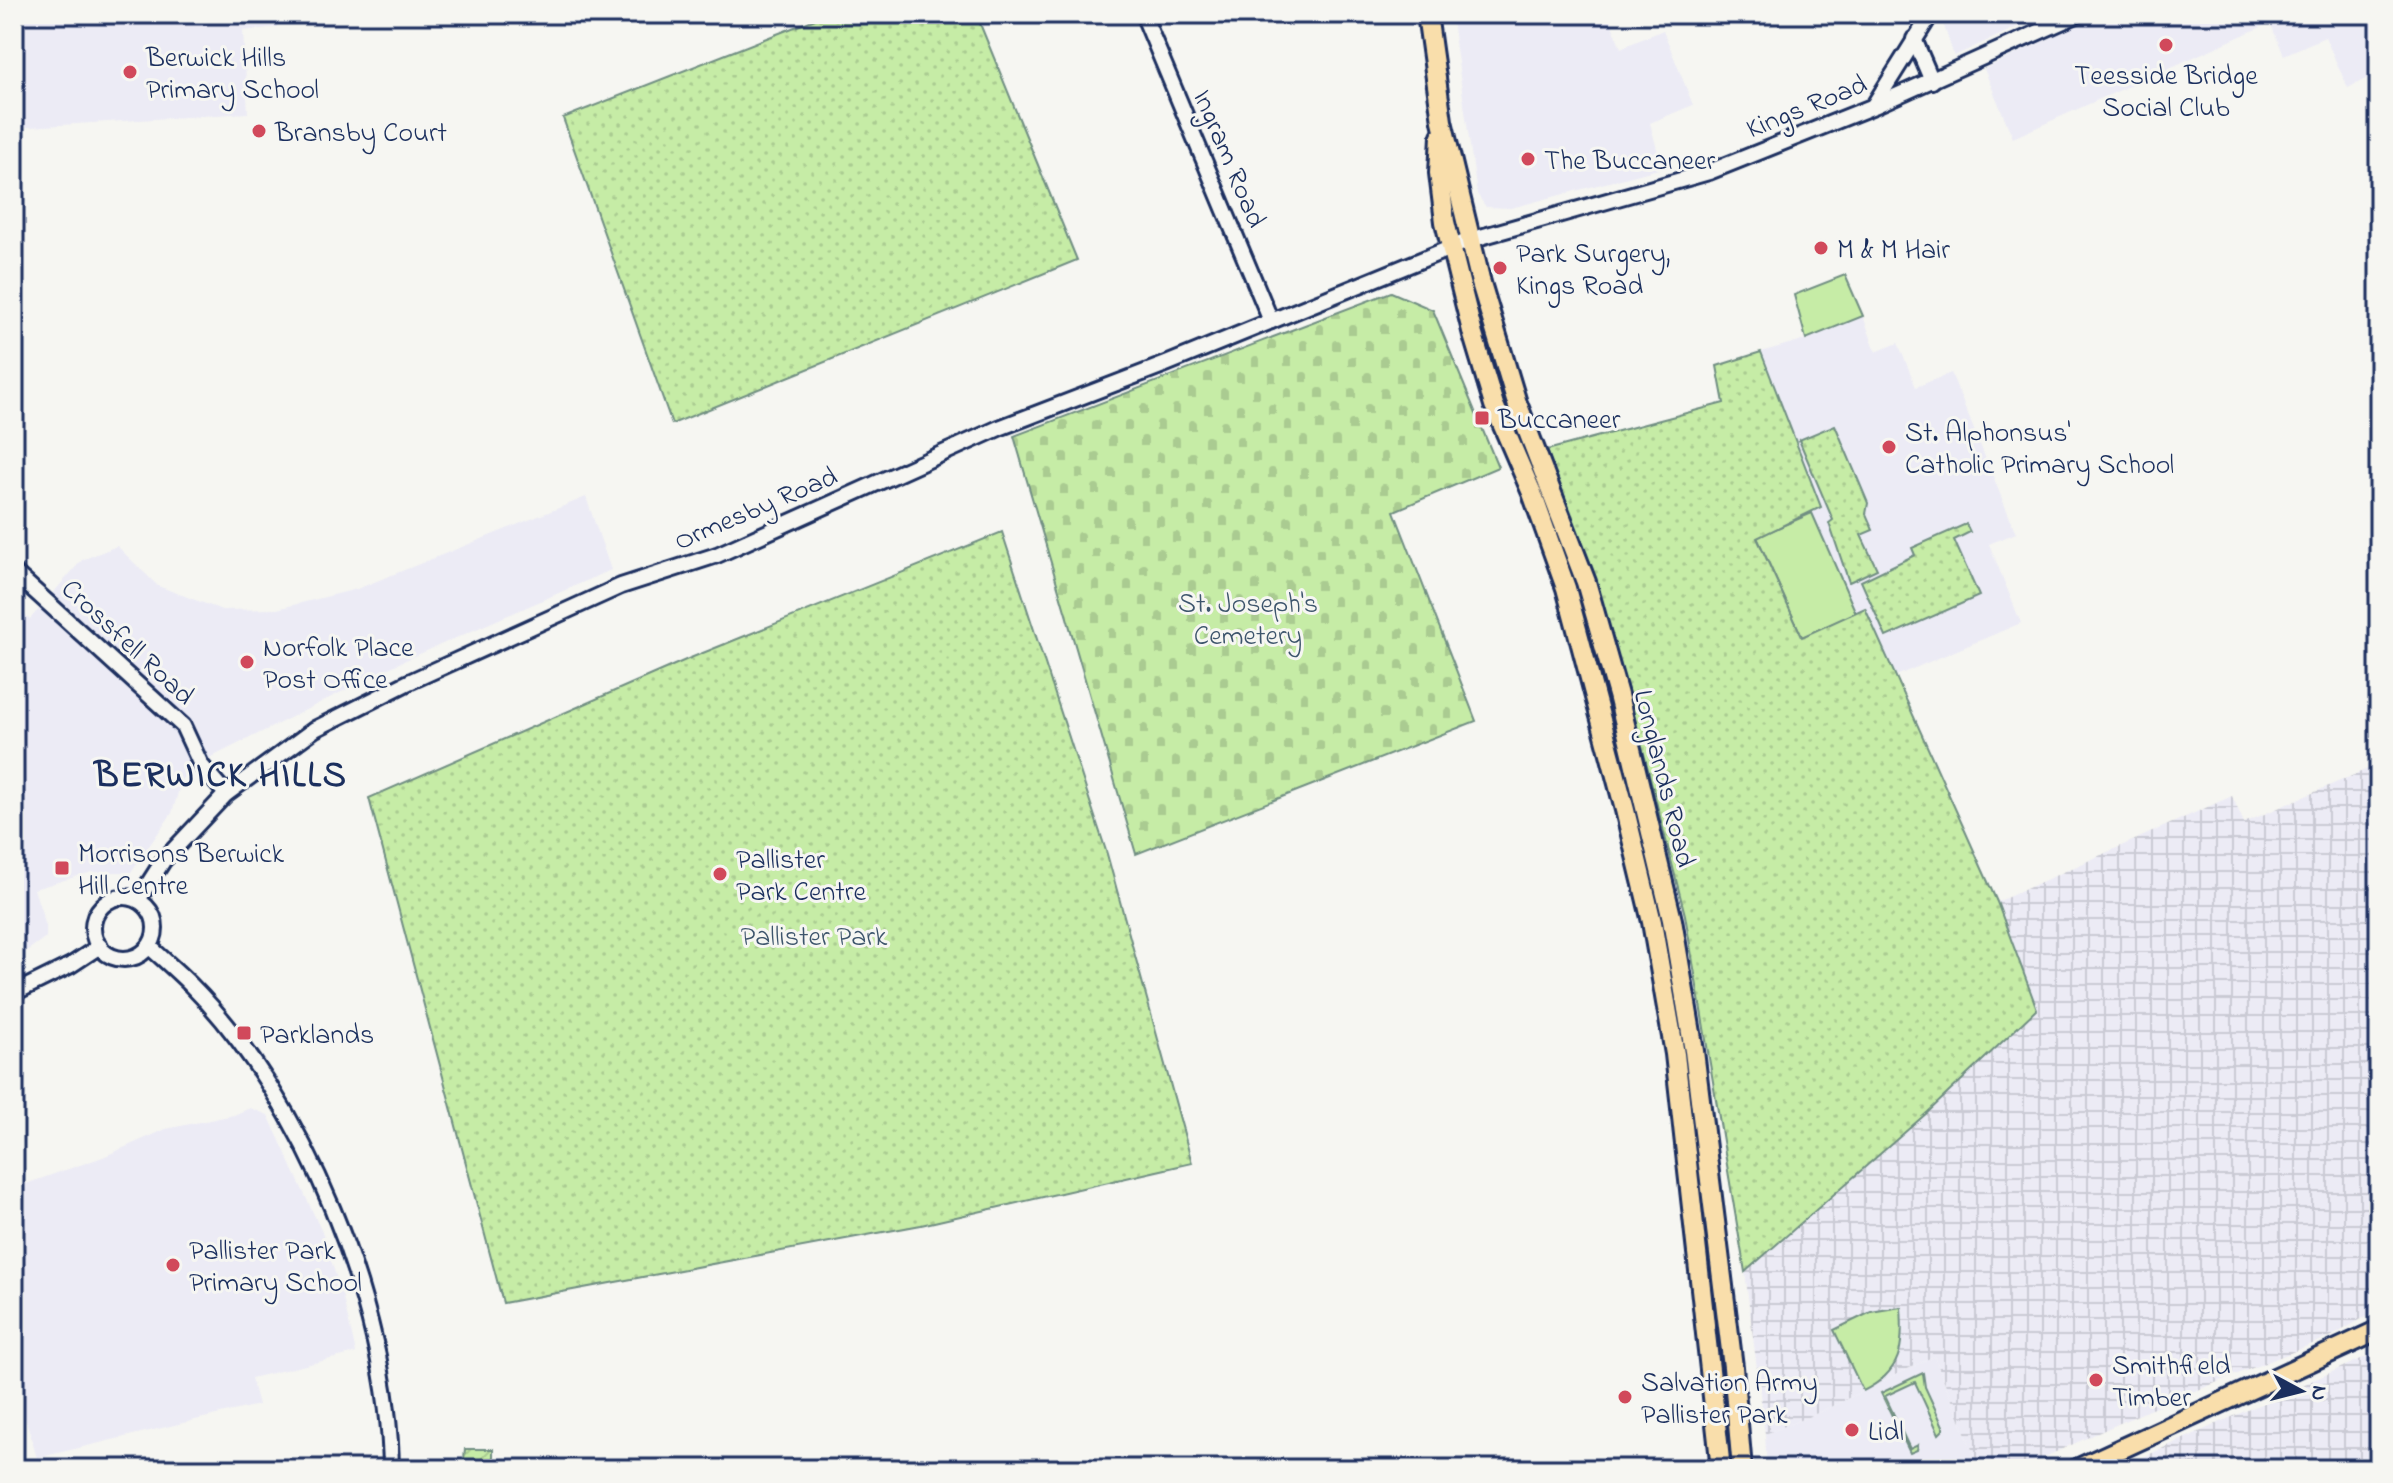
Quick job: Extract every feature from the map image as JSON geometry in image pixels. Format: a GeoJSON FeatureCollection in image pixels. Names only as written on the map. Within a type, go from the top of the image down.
{"type":"FeatureCollection","features":[{"type":"Feature","properties":{"kind":"main road","name":"Longlands Road"},"geometry":{"type":"LineString","coordinates":[[1427,14],[1442,121],[1470,240],[1503,362],[1586,582],[1618,695],[1672,920],[1694,1051],[1733,1367],[1742,1469]]}},
{"type":"Feature","properties":{"kind":"main road","name":"Longlands Road"},"geometry":{"type":"LineString","coordinates":[[1442,121],[1439,173],[1451,247],[1494,405],[1532,493],[1566,588],[1652,922],[1675,1054],[1721,1469]]}},
{"type":"Feature","properties":{"kind":"main road"},"geometry":{"type":"LineString","coordinates":[[2077,1469],[2379,1330]]}},
{"type":"Feature","properties":{"kind":"street","name":"Ingram Road"},"geometry":{"type":"LineString","coordinates":[[1143,14],[1271,321]]}},
{"type":"Feature","properties":{"kind":"street"},"geometry":{"type":"LineString","coordinates":[[1874,106],[1931,14]]}},
{"type":"Feature","properties":{"kind":"street","name":"Kings Road"},"geometry":{"type":"LineString","coordinates":[[1451,247],[1709,172],[1874,106],[2079,14]]}},
{"type":"Feature","properties":{"kind":"street"},"geometry":{"type":"LineString","coordinates":[[1914,39],[1932,81]]}},
{"type":"Feature","properties":{"kind":"street","name":"Ormesby Road"},"geometry":{"type":"LineString","coordinates":[[138,900],[163,861],[226,794],[315,729],[621,586],[717,555],[999,428],[1451,247]]}},
{"type":"Feature","properties":{"kind":"street","name":"Crossfell Road"},"geometry":{"type":"LineString","coordinates":[[14,572],[183,726],[201,765],[226,794]]}},
{"type":"Feature","properties":{"kind":"street"},"geometry":{"type":"LineString","coordinates":[[116,897],[138,900],[153,919],[150,947],[128,958],[115,957],[100,946],[93,934],[93,920],[98,911],[116,897]]}},
{"type":"Feature","properties":{"kind":"street"},"geometry":{"type":"LineString","coordinates":[[14,993],[71,965],[100,946]]}},
{"type":"Feature","properties":{"kind":"street"},"geometry":{"type":"LineString","coordinates":[[150,947],[191,985],[236,1038],[268,1086],[318,1175],[348,1250],[369,1315],[390,1443],[391,1469]]}},
{"type":"Feature","properties":{"kind":"shaded area","name":"Berwick Hills Primary School"},"geometry":{"type":"Polygon","coordinates":[[[14,14],[277,14],[277,27],[243,31],[248,113],[14,128],[14,14]]]}},
{"type":"Feature","properties":{"kind":"shaded area"},"geometry":{"type":"Polygon","coordinates":[[[1451,14],[1608,14],[1621,48],[1663,30],[1693,105],[1650,123],[1662,168],[1511,208],[1486,207],[1477,194],[1451,14]]]}},
{"type":"Feature","properties":{"kind":"shaded area"},"geometry":{"type":"Polygon","coordinates":[[[1945,14],[2046,14],[1954,56],[1942,20],[1945,14]]]}},
{"type":"Feature","properties":{"kind":"shaded area"},"geometry":{"type":"Polygon","coordinates":[[[2101,14],[2379,14],[2379,72],[2348,88],[2325,37],[2284,55],[2270,23],[2013,138],[1984,69],[2101,14]]]}},
{"type":"Feature","properties":{"kind":"shaded area","name":"St. Alphonsus' Catholic Primary School"},"geometry":{"type":"Polygon","coordinates":[[[1863,316],[1876,352],[1898,343],[1916,387],[1951,373],[2016,533],[1989,544],[2021,623],[1896,676],[1865,608],[1802,637],[1812,513],[1821,507],[1761,352],[1806,339],[1863,316]]]}},
{"type":"Feature","properties":{"kind":"shaded area"},"geometry":{"type":"Polygon","coordinates":[[[586,497],[611,570],[399,663],[200,763],[182,779],[172,813],[131,872],[92,872],[34,889],[46,926],[46,937],[14,960],[14,607],[30,619],[82,560],[117,546],[158,586],[222,610],[277,609],[357,589],[586,497]]]}},
{"type":"Feature","properties":{"kind":"shaded area"},"geometry":{"type":"Polygon","coordinates":[[[2379,764],[2379,1309],[2332,1336],[2151,1409],[2018,1469],[1980,1469],[1934,1356],[1820,1412],[1765,1434],[1745,1272],[1928,1112],[2037,1010],[1997,902],[2232,796],[2244,823],[2379,764]]]}},
{"type":"Feature","properties":{"kind":"shaded area","name":"Pallister Park Primary School"},"geometry":{"type":"Polygon","coordinates":[[[250,1108],[268,1115],[322,1232],[356,1353],[251,1378],[258,1405],[37,1458],[14,1380],[14,1188],[103,1157],[166,1129],[234,1115],[250,1108]]]}},
{"type":"Feature","properties":{"kind":"shaded area"},"geometry":{"type":"Polygon","coordinates":[[[2379,1351],[2379,1469],[2117,1469],[2307,1383],[2379,1351]]]}},
{"type":"Feature","properties":{"kind":"shaded area"},"geometry":{"type":"Polygon","coordinates":[[[1934,1356],[1980,1469],[1767,1469],[1765,1434],[1820,1412],[1934,1356]]]}},
{"type":"Feature","properties":{"kind":"green space"},"geometry":{"type":"Polygon","coordinates":[[[828,14],[976,14],[1077,260],[672,424],[563,118],[828,14]]]}},
{"type":"Feature","properties":{"kind":"green space"},"geometry":{"type":"Polygon","coordinates":[[[1845,275],[1863,316],[1806,339],[1794,295],[1845,275]]]}},
{"type":"Feature","properties":{"kind":"green space","name":"St. Joseph's Cemetery"},"geometry":{"type":"Polygon","coordinates":[[[1391,292],[1433,310],[1498,467],[1394,511],[1476,721],[1136,854],[1014,436],[1391,292]]]}},
{"type":"Feature","properties":{"kind":"green space"},"geometry":{"type":"Polygon","coordinates":[[[1761,352],[1821,507],[1757,538],[1802,637],[1865,608],[1997,902],[2037,1009],[1928,1112],[1745,1272],[1685,915],[1627,687],[1547,450],[1724,403],[1717,366],[1761,352]]]}},
{"type":"Feature","properties":{"kind":"green space"},"geometry":{"type":"Polygon","coordinates":[[[1835,425],[1868,503],[1866,514],[1873,530],[1861,535],[1877,569],[1849,582],[1829,523],[1833,520],[1799,440],[1835,425]]]}},
{"type":"Feature","properties":{"kind":"green space"},"geometry":{"type":"Polygon","coordinates":[[[1812,513],[1856,613],[1802,637],[1757,537],[1812,513]]]}},
{"type":"Feature","properties":{"kind":"green space"},"geometry":{"type":"Polygon","coordinates":[[[1966,524],[1970,532],[1954,540],[1979,596],[1886,637],[1861,581],[1915,555],[1912,548],[1966,524]]]}},
{"type":"Feature","properties":{"kind":"green space","name":"Pallister Park"},"geometry":{"type":"Polygon","coordinates":[[[1002,532],[1107,854],[1192,1163],[921,1225],[503,1303],[369,798],[688,659],[1002,532]]]}},
{"type":"Feature","properties":{"kind":"green space"},"geometry":{"type":"Polygon","coordinates":[[[1901,1307],[1902,1334],[1898,1357],[1886,1375],[1863,1391],[1834,1330],[1871,1312],[1901,1307]]]}},
{"type":"Feature","properties":{"kind":"green space"},"geometry":{"type":"Polygon","coordinates":[[[1923,1373],[1925,1387],[1943,1426],[1939,1434],[1915,1382],[1885,1396],[1910,1449],[1918,1445],[1917,1450],[1910,1453],[1881,1393],[1923,1373]]]}},
{"type":"Feature","properties":{"kind":"green space"},"geometry":{"type":"Polygon","coordinates":[[[465,1449],[493,1449],[493,1460],[500,1460],[496,1469],[463,1469],[465,1449]]]}},
{"type":"Feature","properties":{"kind":"place","name":"Teesside Bridge Social Club"},"geometry":{"type":"Point","coordinates":[2166,45]}},
{"type":"Feature","properties":{"kind":"place","name":"Berwick Hills Primary School"},"geometry":{"type":"Point","coordinates":[130,72]}},
{"type":"Feature","properties":{"kind":"place","name":"Bransby Court"},"geometry":{"type":"Point","coordinates":[259,131]}},
{"type":"Feature","properties":{"kind":"place","name":"The Buccaneer"},"geometry":{"type":"Point","coordinates":[1528,159]}},
{"type":"Feature","properties":{"kind":"place","name":"M & M Hair"},"geometry":{"type":"Point","coordinates":[1821,248]}},
{"type":"Feature","properties":{"kind":"place","name":"Park Surgery, Kings Road"},"geometry":{"type":"Point","coordinates":[1500,268]}},
{"type":"Feature","properties":{"kind":"place","name":"Buccaneer"},"geometry":{"type":"Point","coordinates":[1482,418]}},
{"type":"Feature","properties":{"kind":"place","name":"St. Alphonsus' Catholic Primary School"},"geometry":{"type":"Point","coordinates":[1889,447]}},
{"type":"Feature","properties":{"kind":"place","name":"Norfolk Place Post Office"},"geometry":{"type":"Point","coordinates":[247,662]}},
{"type":"Feature","properties":{"kind":"place","name":"Morrisons Berwick Hill Centre"},"geometry":{"type":"Point","coordinates":[62,868]}},
{"type":"Feature","properties":{"kind":"place","name":"Pallister Park Centre"},"geometry":{"type":"Point","coordinates":[720,874]}},
{"type":"Feature","properties":{"kind":"place","name":"Parklands"},"geometry":{"type":"Point","coordinates":[244,1033]}},
{"type":"Feature","properties":{"kind":"place","name":"Pallister Park Primary School"},"geometry":{"type":"Point","coordinates":[173,1265]}},
{"type":"Feature","properties":{"kind":"place","name":"Smithfield Timber"},"geometry":{"type":"Point","coordinates":[2096,1380]}},
{"type":"Feature","properties":{"kind":"place","name":"Salvation Army Pallister Park"},"geometry":{"type":"Point","coordinates":[1625,1397]}},
{"type":"Feature","properties":{"kind":"place","name":"Lidl"},"geometry":{"type":"Point","coordinates":[1852,1430]}},
{"type":"Feature","properties":{"kind":"district","name":"BERWICK HILLS"},"geometry":{"type":"Point","coordinates":[221,773]}}]}
